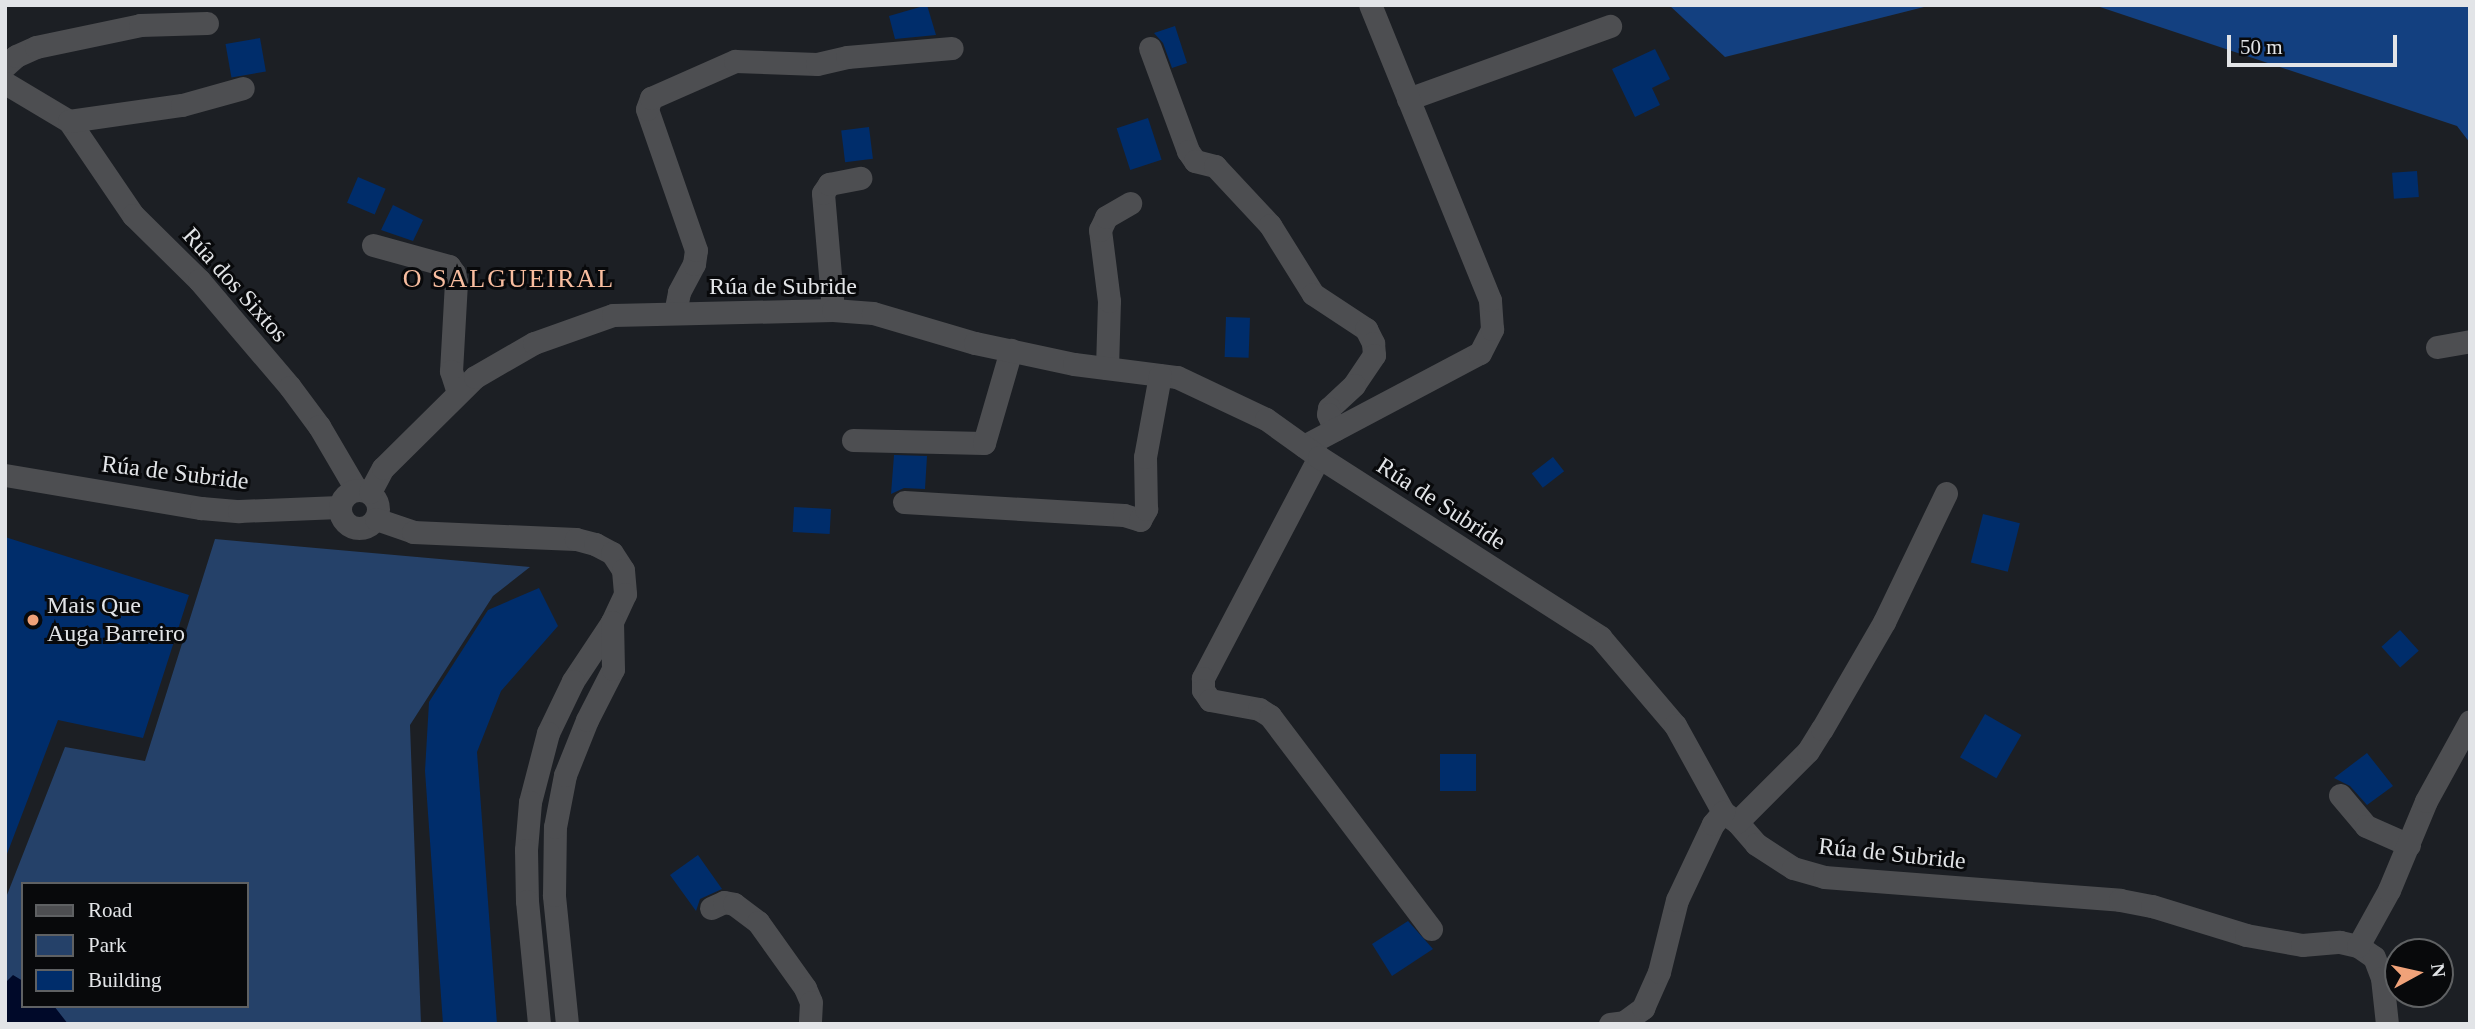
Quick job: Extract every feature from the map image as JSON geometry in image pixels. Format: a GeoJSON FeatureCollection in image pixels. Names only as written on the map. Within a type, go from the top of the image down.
{"type":"FeatureCollection","features":[{"type":"Feature","properties":{"kind":"street"},"geometry":{"type":"LineString","coordinates":[[1370,5],[1490,300],[1492,329],[1480,353],[1335,429],[1311,451],[1203,678],[1203,690],[1210,699],[1259,709],[1270,716],[1431,929]]}},
{"type":"Feature","properties":{"kind":"street"},"geometry":{"type":"LineString","coordinates":[[5,66],[36,47],[140,25],[207,23]]}},
{"type":"Feature","properties":{"kind":"street"},"geometry":{"type":"LineString","coordinates":[[1408,99],[1610,26]]}},
{"type":"Feature","properties":{"kind":"street"},"geometry":{"type":"LineString","coordinates":[[675,313],[679,292],[694,264],[696,250],[647,109],[651,98],[735,61],[817,64],[847,57],[952,48]]}},
{"type":"Feature","properties":{"kind":"street"},"geometry":{"type":"LineString","coordinates":[[1150,48],[1188,151],[1195,161],[1215,166],[1270,225],[1313,294],[1366,329],[1373,343],[1374,355],[1361,375],[1329,408],[1328,414],[1335,429]]}},
{"type":"Feature","properties":{"kind":"street","name":"Rúa dos Sixtos"},"geometry":{"type":"LineString","coordinates":[[5,83],[69,121],[133,215],[199,280],[290,387],[363,491]]}},
{"type":"Feature","properties":{"kind":"street"},"geometry":{"type":"LineString","coordinates":[[69,121],[182,105],[243,89]]}},
{"type":"Feature","properties":{"kind":"street"},"geometry":{"type":"LineString","coordinates":[[832,310],[823,193],[829,184],[860,178]]}},
{"type":"Feature","properties":{"kind":"street"},"geometry":{"type":"LineString","coordinates":[[1107,368],[1109,301],[1100,230],[1106,217],[1130,203]]}},
{"type":"Feature","properties":{"kind":"street"},"geometry":{"type":"LineString","coordinates":[[373,245],[449,266],[454,273],[457,282],[451,371],[458,393]]}},
{"type":"Feature","properties":{"kind":"street","name":"Rúa de Subride"},"geometry":{"type":"LineString","coordinates":[[363,491],[475,377],[534,343],[612,315],[832,310],[873,313],[910,321],[975,343],[1107,368],[1177,377],[1266,419],[1311,451],[1600,637],[1675,725],[1730,817],[1756,844],[1793,868],[1824,877],[2120,900],[2152,906],[2246,935],[2302,945],[2340,942],[2358,946]]}},
{"type":"Feature","properties":{"kind":"street"},"geometry":{"type":"LineString","coordinates":[[2437,347],[2470,341]]}},
{"type":"Feature","properties":{"kind":"street"},"geometry":{"type":"LineString","coordinates":[[853,440],[984,443],[1011,350]]}},
{"type":"Feature","properties":{"kind":"street"},"geometry":{"type":"LineString","coordinates":[[904,502],[1124,515],[1140,520],[1146,509],[1145,457],[1160,375]]}},
{"type":"Feature","properties":{"kind":"street","name":"Rúa de Subride"},"geometry":{"type":"LineString","coordinates":[[5,475],[201,508],[239,511],[339,507]]}},
{"type":"Feature","properties":{"kind":"street"},"geometry":{"type":"LineString","coordinates":[[363,491],[377,500],[376,519],[368,526],[358,528],[348,525],[341,517],[339,507],[342,499],[363,491]]}},
{"type":"Feature","properties":{"kind":"street"},"geometry":{"type":"LineString","coordinates":[[1610,1024],[1624,1022],[1643,1008],[1659,972],[1677,900],[1713,824],[1730,817],[1808,751],[1822,730],[1884,622],[1946,493]]}},
{"type":"Feature","properties":{"kind":"street"},"geometry":{"type":"LineString","coordinates":[[376,519],[413,532],[576,539],[595,544],[612,553],[623,570],[625,594],[612,622],[573,681],[548,733],[530,802],[526,850],[527,901],[540,1024]]}},
{"type":"Feature","properties":{"kind":"street"},"geometry":{"type":"LineString","coordinates":[[567,1024],[554,895],[555,827],[565,775],[587,720],[613,669],[612,622]]}},
{"type":"Feature","properties":{"kind":"street"},"geometry":{"type":"LineString","coordinates":[[2387,1024],[2382,978],[2374,957],[2358,946],[2389,890],[2426,801],[2470,721]]}},
{"type":"Feature","properties":{"kind":"street"},"geometry":{"type":"LineString","coordinates":[[2340,795],[2366,826],[2409,845]]}},
{"type":"Feature","properties":{"kind":"street"},"geometry":{"type":"LineString","coordinates":[[711,908],[724,902],[734,904],[758,922],[805,988],[811,1002],[810,1024]]}},
{"type":"Feature","properties":{"kind":"green space"},"geometry":{"type":"Polygon","coordinates":[[[215,539],[530,567],[493,596],[410,725],[421,1024],[5,1024],[5,900],[65,747],[145,761],[215,539]]]}},
{"type":"Feature","properties":{"kind":"shaded area"},"geometry":{"type":"Polygon","coordinates":[[[1669,5],[1932,5],[1725,57],[1669,5]]]}},
{"type":"Feature","properties":{"kind":"shaded area"},"geometry":{"type":"Polygon","coordinates":[[[2094,5],[2470,5],[2470,143],[2457,126],[2094,5]]]}},
{"type":"Feature","properties":{"kind":"shaded area"},"geometry":{"type":"Polygon","coordinates":[[[13,975],[21,980],[21,1008],[56,1008],[68,1024],[5,1024],[5,983],[13,975]]]}},
{"type":"Feature","properties":{"kind":"building"},"geometry":{"type":"Polygon","coordinates":[[[927,5],[936,35],[895,39],[889,16],[927,5]]]}},
{"type":"Feature","properties":{"kind":"building"},"geometry":{"type":"Polygon","coordinates":[[[1175,26],[1187,63],[1172,68],[1163,43],[1154,33],[1175,26]]]}},
{"type":"Feature","properties":{"kind":"building"},"geometry":{"type":"Polygon","coordinates":[[[260,38],[266,71],[231,78],[226,44],[260,38]]]}},
{"type":"Feature","properties":{"kind":"building"},"geometry":{"type":"Polygon","coordinates":[[[1655,49],[1670,79],[1652,88],[1660,105],[1635,117],[1612,69],[1655,49]]]}},
{"type":"Feature","properties":{"kind":"building"},"geometry":{"type":"Polygon","coordinates":[[[1148,118],[1162,160],[1130,170],[1117,128],[1148,118]]]}},
{"type":"Feature","properties":{"kind":"building"},"geometry":{"type":"Polygon","coordinates":[[[869,127],[873,159],[845,162],[841,130],[869,127]]]}},
{"type":"Feature","properties":{"kind":"building"},"geometry":{"type":"Polygon","coordinates":[[[2417,171],[2419,197],[2394,199],[2392,173],[2417,171]]]}},
{"type":"Feature","properties":{"kind":"building"},"geometry":{"type":"Polygon","coordinates":[[[358,177],[386,189],[375,214],[347,203],[358,177]]]}},
{"type":"Feature","properties":{"kind":"building"},"geometry":{"type":"Polygon","coordinates":[[[393,205],[423,220],[413,241],[381,230],[393,205]]]}},
{"type":"Feature","properties":{"kind":"building"},"geometry":{"type":"Polygon","coordinates":[[[1226,317],[1250,318],[1249,358],[1225,357],[1226,317]]]}},
{"type":"Feature","properties":{"kind":"building"},"geometry":{"type":"Polygon","coordinates":[[[894,455],[927,456],[925,489],[904,488],[891,494],[894,455]]]}},
{"type":"Feature","properties":{"kind":"building"},"geometry":{"type":"Polygon","coordinates":[[[1553,457],[1564,471],[1543,488],[1532,474],[1553,457]]]}},
{"type":"Feature","properties":{"kind":"building"},"geometry":{"type":"Polygon","coordinates":[[[794,507],[831,509],[830,534],[793,532],[794,507]]]}},
{"type":"Feature","properties":{"kind":"building"},"geometry":{"type":"Polygon","coordinates":[[[1983,514],[2020,523],[2008,572],[1971,563],[1983,514]]]}},
{"type":"Feature","properties":{"kind":"building"},"geometry":{"type":"Polygon","coordinates":[[[5,537],[189,595],[143,738],[58,720],[7,854],[5,537]]]}},
{"type":"Feature","properties":{"kind":"building"},"geometry":{"type":"Polygon","coordinates":[[[539,588],[558,626],[501,691],[477,752],[497,1024],[443,1024],[425,771],[429,702],[488,610],[539,588]]]}},
{"type":"Feature","properties":{"kind":"building"},"geometry":{"type":"Polygon","coordinates":[[[2400,630],[2419,651],[2400,668],[2381,647],[2400,630]]]}},
{"type":"Feature","properties":{"kind":"building"},"geometry":{"type":"Polygon","coordinates":[[[1985,714],[2021,735],[1996,778],[1960,757],[1985,714]]]}},
{"type":"Feature","properties":{"kind":"building"},"geometry":{"type":"Polygon","coordinates":[[[2367,753],[2393,786],[2367,805],[2350,786],[2334,778],[2367,753]]]}},
{"type":"Feature","properties":{"kind":"building"},"geometry":{"type":"Polygon","coordinates":[[[1440,754],[1476,754],[1476,791],[1440,791],[1440,754]]]}},
{"type":"Feature","properties":{"kind":"building"},"geometry":{"type":"Polygon","coordinates":[[[698,855],[722,889],[700,899],[696,911],[670,875],[698,855]]]}},
{"type":"Feature","properties":{"kind":"building"},"geometry":{"type":"Polygon","coordinates":[[[1408,921],[1433,949],[1392,976],[1372,944],[1408,921]]]}},
{"type":"Feature","properties":{"kind":"place","name":"Mais Que Auga Barreiro"},"geometry":{"type":"Point","coordinates":[33,620]}},
{"type":"Feature","properties":{"kind":"district","name":"O SALGUEIRAL"},"geometry":{"type":"Point","coordinates":[509,279]}}]}
